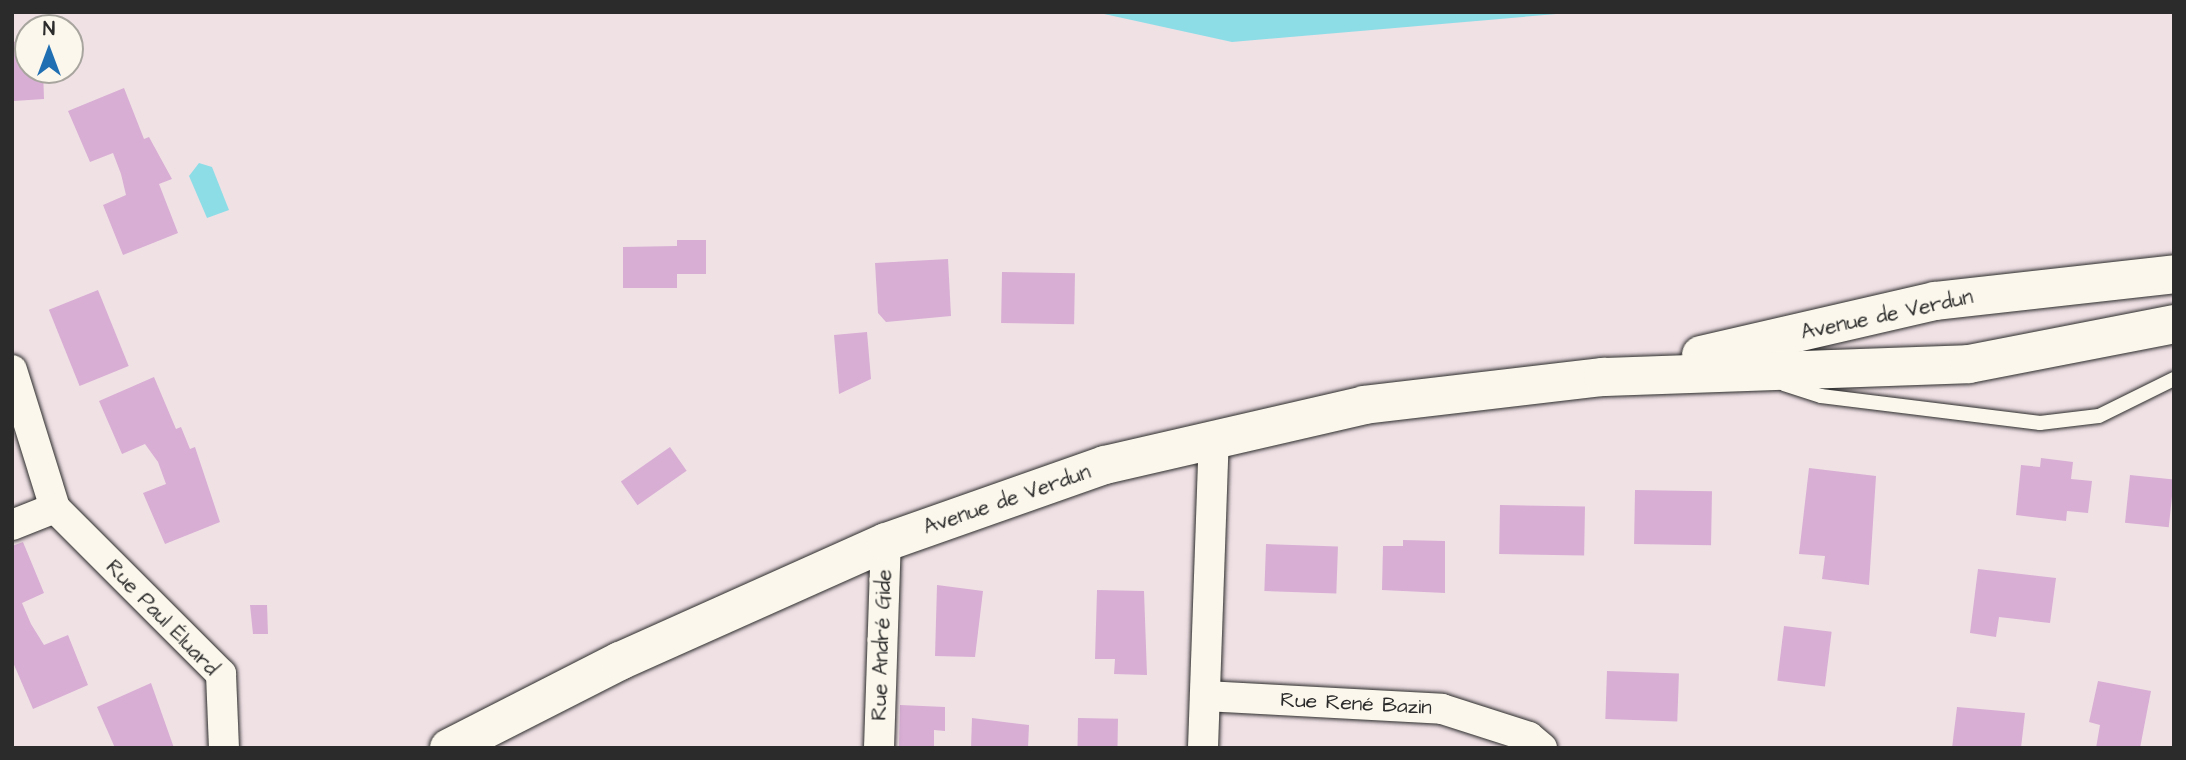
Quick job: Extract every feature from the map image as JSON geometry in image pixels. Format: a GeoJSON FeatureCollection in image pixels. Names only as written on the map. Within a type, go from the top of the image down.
{"type":"FeatureCollection","features":[{"type":"Feature","properties":{"kind":"main road","name":"Avenue de Verdun"},"geometry":{"type":"LineString","coordinates":[[1603,377],[1935,301],[2174,274]]}},
{"type":"Feature","properties":{"kind":"main road","name":"Avenue de Verdun"},"geometry":{"type":"LineString","coordinates":[[449,748],[620,661],[886,542],[1105,465],[1364,405],[1603,377],[1969,364],[2174,324]]}},
{"type":"Feature","properties":{"kind":"street","name":"Rue Paul Éluard"},"geometry":{"type":"LineString","coordinates":[[12,370],[55,508],[221,674],[224,748]]}},
{"type":"Feature","properties":{"kind":"street"},"geometry":{"type":"LineString","coordinates":[[1203,748],[1214,439]]}},
{"type":"Feature","properties":{"kind":"street"},"geometry":{"type":"LineString","coordinates":[[12,525],[55,508]]}},
{"type":"Feature","properties":{"kind":"street","name":"Rue André Gide"},"geometry":{"type":"LineString","coordinates":[[879,748],[886,542]]}},
{"type":"Feature","properties":{"kind":"street","name":"Rue René Bazin"},"geometry":{"type":"LineString","coordinates":[[1205,696],[1442,709],[1542,748]]}},
{"type":"Feature","properties":{"kind":"lane"},"geometry":{"type":"LineString","coordinates":[[1746,371],[1821,396],[2040,424],[2099,416],[2174,379]]}},
{"type":"Feature","properties":{"kind":"water"},"geometry":{"type":"Polygon","coordinates":[[[1095,12],[1580,12],[1232,42],[1095,12]]]}},
{"type":"Feature","properties":{"kind":"water"},"geometry":{"type":"Polygon","coordinates":[[[199,163],[212,167],[229,210],[207,218],[189,176],[199,163]]]}},
{"type":"Feature","properties":{"kind":"building"},"geometry":{"type":"Polygon","coordinates":[[[12,42],[14,84],[43,84],[44,99],[14,101],[12,42]]]}},
{"type":"Feature","properties":{"kind":"building"},"geometry":{"type":"Polygon","coordinates":[[[124,88],[144,139],[149,137],[172,179],[159,184],[178,233],[123,255],[103,205],[126,195],[113,153],[90,162],[68,111],[124,88]]]}},
{"type":"Feature","properties":{"kind":"building"},"geometry":{"type":"Polygon","coordinates":[[[677,240],[706,240],[706,274],[677,274],[677,288],[623,288],[623,247],[677,246],[677,240]]]}},
{"type":"Feature","properties":{"kind":"building"},"geometry":{"type":"Polygon","coordinates":[[[948,259],[951,316],[886,322],[878,313],[875,263],[948,259]]]}},
{"type":"Feature","properties":{"kind":"building"},"geometry":{"type":"Polygon","coordinates":[[[1002,272],[1075,273],[1074,324],[1001,323],[1002,272]]]}},
{"type":"Feature","properties":{"kind":"building"},"geometry":{"type":"Polygon","coordinates":[[[98,290],[129,366],[80,386],[49,310],[98,290]]]}},
{"type":"Feature","properties":{"kind":"building"},"geometry":{"type":"Polygon","coordinates":[[[867,332],[871,379],[839,394],[834,335],[867,332]]]}},
{"type":"Feature","properties":{"kind":"building"},"geometry":{"type":"Polygon","coordinates":[[[154,377],[176,429],[181,427],[190,449],[195,447],[220,522],[165,544],[143,493],[166,484],[158,462],[145,444],[122,454],[99,401],[154,377]]]}},
{"type":"Feature","properties":{"kind":"building"},"geometry":{"type":"Polygon","coordinates":[[[670,447],[687,471],[637,505],[621,481],[670,447]]]}},
{"type":"Feature","properties":{"kind":"building"},"geometry":{"type":"Polygon","coordinates":[[[2041,458],[2073,462],[2071,479],[2092,481],[2088,513],[2067,511],[2066,521],[2016,515],[2021,465],[2040,467],[2041,458]]]}},
{"type":"Feature","properties":{"kind":"building"},"geometry":{"type":"Polygon","coordinates":[[[1809,468],[1876,476],[1869,585],[1822,579],[1825,556],[1799,554],[1809,468]]]}},
{"type":"Feature","properties":{"kind":"building"},"geometry":{"type":"Polygon","coordinates":[[[2130,475],[2174,480],[2169,527],[2125,523],[2130,475]]]}},
{"type":"Feature","properties":{"kind":"building"},"geometry":{"type":"Polygon","coordinates":[[[1635,490],[1712,491],[1711,545],[1634,544],[1635,490]]]}},
{"type":"Feature","properties":{"kind":"building"},"geometry":{"type":"Polygon","coordinates":[[[1500,505],[1585,506],[1584,555],[1499,554],[1500,505]]]}},
{"type":"Feature","properties":{"kind":"building"},"geometry":{"type":"Polygon","coordinates":[[[1403,540],[1445,541],[1445,593],[1382,590],[1383,546],[1403,546],[1403,540]]]}},
{"type":"Feature","properties":{"kind":"building"},"geometry":{"type":"Polygon","coordinates":[[[23,542],[44,593],[22,603],[31,624],[44,645],[68,635],[88,685],[33,709],[12,660],[12,546],[23,542]]]}},
{"type":"Feature","properties":{"kind":"building"},"geometry":{"type":"Polygon","coordinates":[[[1266,544],[1338,547],[1336,593],[1264,591],[1266,544]]]}},
{"type":"Feature","properties":{"kind":"building"},"geometry":{"type":"Polygon","coordinates":[[[1978,569],[2056,578],[2050,623],[1999,617],[1996,637],[1970,633],[1978,569]]]}},
{"type":"Feature","properties":{"kind":"building"},"geometry":{"type":"Polygon","coordinates":[[[937,585],[983,591],[975,657],[935,656],[937,585]]]}},
{"type":"Feature","properties":{"kind":"building"},"geometry":{"type":"Polygon","coordinates":[[[1097,590],[1144,591],[1147,675],[1114,674],[1115,659],[1095,659],[1097,590]]]}},
{"type":"Feature","properties":{"kind":"building"},"geometry":{"type":"Polygon","coordinates":[[[250,605],[267,605],[268,634],[253,634],[250,605]]]}},
{"type":"Feature","properties":{"kind":"building"},"geometry":{"type":"Polygon","coordinates":[[[1784,626],[1832,632],[1825,686],[1777,681],[1784,626]]]}},
{"type":"Feature","properties":{"kind":"building"},"geometry":{"type":"Polygon","coordinates":[[[1607,671],[1679,674],[1677,721],[1605,719],[1607,671]]]}},
{"type":"Feature","properties":{"kind":"building"},"geometry":{"type":"Polygon","coordinates":[[[2098,681],[2151,691],[2140,748],[2096,748],[2100,725],[2089,722],[2098,681]]]}},
{"type":"Feature","properties":{"kind":"building"},"geometry":{"type":"Polygon","coordinates":[[[151,683],[174,748],[115,748],[97,707],[151,683]]]}},
{"type":"Feature","properties":{"kind":"building"},"geometry":{"type":"Polygon","coordinates":[[[900,705],[945,707],[945,731],[934,730],[934,748],[899,748],[900,705]]]}},
{"type":"Feature","properties":{"kind":"building"},"geometry":{"type":"Polygon","coordinates":[[[1957,707],[2025,713],[2021,748],[1952,748],[1957,707]]]}},
{"type":"Feature","properties":{"kind":"building"},"geometry":{"type":"Polygon","coordinates":[[[972,718],[1029,725],[1028,748],[971,748],[972,718]]]}},
{"type":"Feature","properties":{"kind":"building"},"geometry":{"type":"Polygon","coordinates":[[[1078,718],[1118,719],[1117,748],[1077,748],[1078,718]]]}}]}
